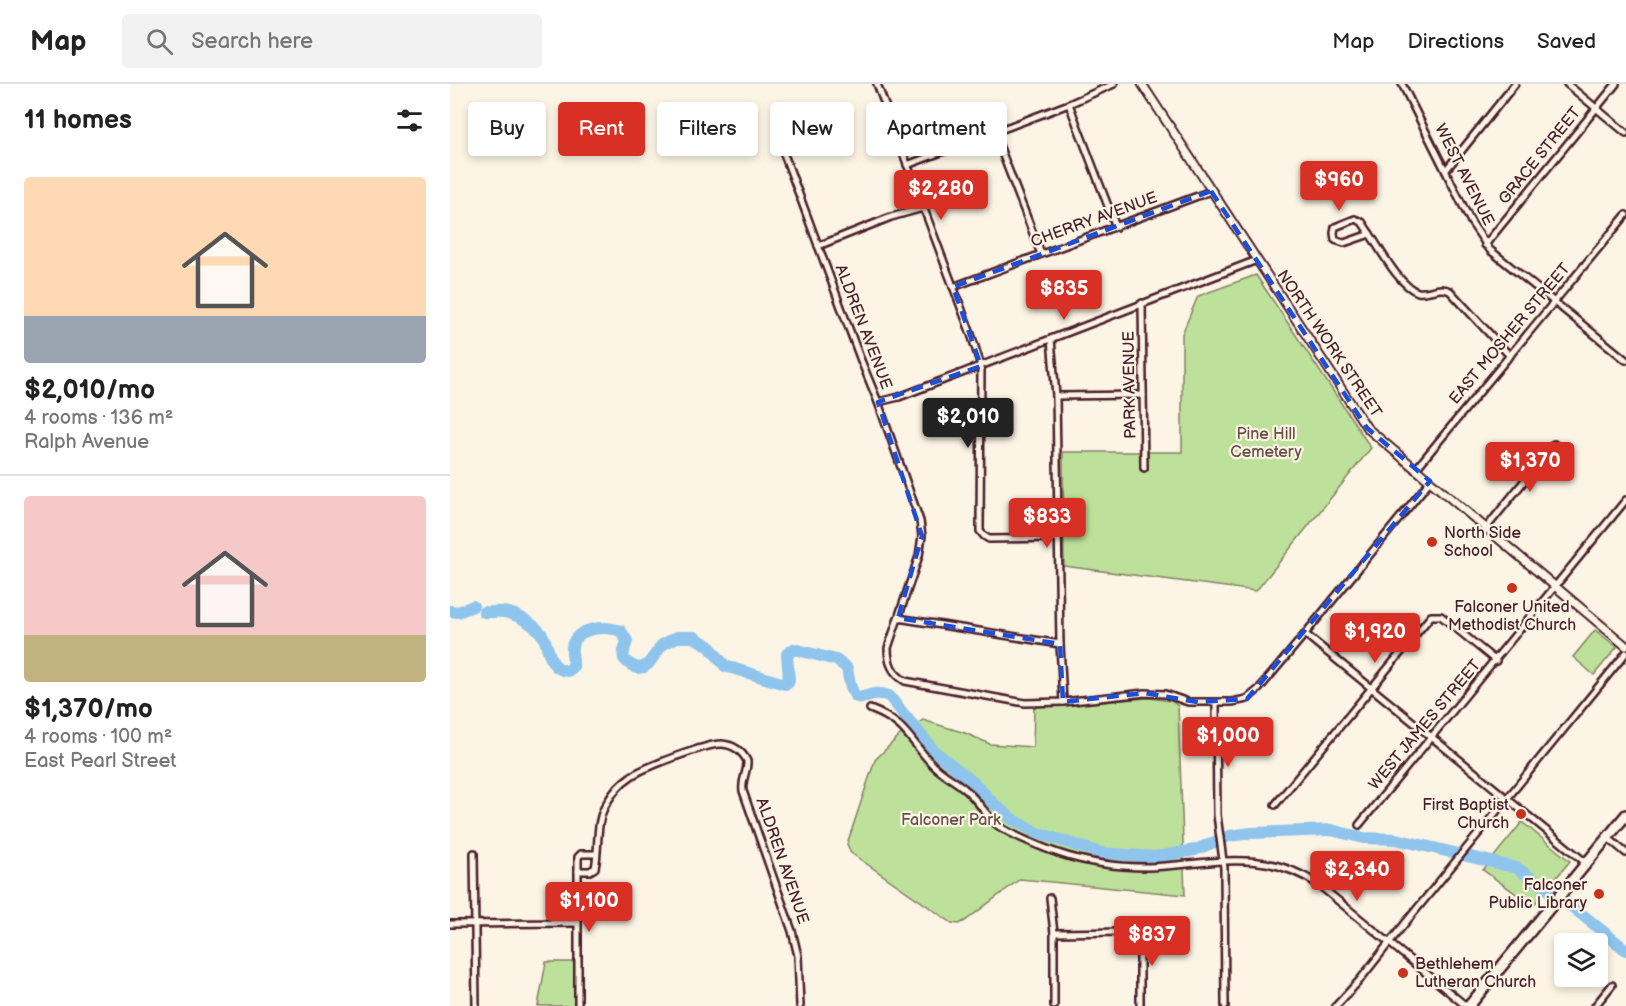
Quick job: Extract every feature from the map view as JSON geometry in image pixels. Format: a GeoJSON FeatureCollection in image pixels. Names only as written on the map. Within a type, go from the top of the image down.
{"type":"FeatureCollection","features":[{"type":"Feature","properties":{"kind":"main road"},"geometry":{"type":"LineString","coordinates":[[1467,1006],[1626,815]]}},
{"type":"Feature","properties":{"kind":"street"},"geometry":{"type":"LineString","coordinates":[[877,84],[981,366],[981,531],[989,539],[1058,538]]}},
{"type":"Feature","properties":{"kind":"street"},"geometry":{"type":"LineString","coordinates":[[1007,127],[1114,84]]}},
{"type":"Feature","properties":{"kind":"street","name":"NORTH WORK STREET"},"geometry":{"type":"LineString","coordinates":[[1142,84],[1367,428],[1626,646]]}},
{"type":"Feature","properties":{"kind":"street","name":"WEST AVENUE"},"geometry":{"type":"LineString","coordinates":[[1402,84],[1471,222],[1485,245],[1626,359]]}},
{"type":"Feature","properties":{"kind":"street"},"geometry":{"type":"LineString","coordinates":[[1446,170],[1515,84]]}},
{"type":"Feature","properties":{"kind":"street"},"geometry":{"type":"LineString","coordinates":[[1567,84],[1626,133]]}},
{"type":"Feature","properties":{"kind":"street","name":"GRACE STREET"},"geometry":{"type":"LineString","coordinates":[[1485,245],[1617,84]]}},
{"type":"Feature","properties":{"kind":"street"},"geometry":{"type":"LineString","coordinates":[[1069,104],[1116,227]]}},
{"type":"Feature","properties":{"kind":"street","name":"ALDREN AVENUE"},"geometry":{"type":"LineString","coordinates":[[785,156],[878,402],[916,510],[922,536],[919,556],[888,648],[890,666],[899,678],[912,684],[1025,703],[1063,702]]}},
{"type":"Feature","properties":{"kind":"street"},"geometry":{"type":"LineString","coordinates":[[907,165],[931,156]]}},
{"type":"Feature","properties":{"kind":"street"},"geometry":{"type":"LineString","coordinates":[[1003,156],[1041,254]]}},
{"type":"Feature","properties":{"kind":"street","name":"CHERRY AVENUE"},"geometry":{"type":"LineString","coordinates":[[953,287],[1211,191]]}},
{"type":"Feature","properties":{"kind":"street"},"geometry":{"type":"LineString","coordinates":[[818,246],[891,217],[923,208]]}},
{"type":"Feature","properties":{"kind":"street","name":"EAST MOSHER STREET"},"geometry":{"type":"LineString","coordinates":[[1415,470],[1626,215]]}},
{"type":"Feature","properties":{"kind":"street"},"geometry":{"type":"LineString","coordinates":[[1370,234],[1351,241],[1339,242],[1335,240],[1334,230],[1335,227],[1348,221],[1362,222],[1407,286],[1420,292],[1445,289],[1450,291],[1510,356]]}},
{"type":"Feature","properties":{"kind":"street"},"geometry":{"type":"LineString","coordinates":[[878,402],[899,397],[1257,260]]}},
{"type":"Feature","properties":{"kind":"street","name":"PARK AVENUE"},"geometry":{"type":"LineString","coordinates":[[1142,303],[1144,468]]}},
{"type":"Feature","properties":{"kind":"street"},"geometry":{"type":"LineString","coordinates":[[1050,339],[1056,396],[1063,702],[1145,693],[1165,694],[1188,702],[1216,703],[1241,701],[1254,695],[1430,481]]}},
{"type":"Feature","properties":{"kind":"street"},"geometry":{"type":"LineString","coordinates":[[1056,396],[1143,395]]}},
{"type":"Feature","properties":{"kind":"street"},"geometry":{"type":"LineString","coordinates":[[1487,527],[1554,444]]}},
{"type":"Feature","properties":{"kind":"street","name":"WEST JAMES STREET"},"geometry":{"type":"LineString","coordinates":[[1359,825],[1626,501]]}},
{"type":"Feature","properties":{"kind":"street"},"geometry":{"type":"LineString","coordinates":[[1275,805],[1428,619],[1435,615],[1441,616],[1496,661]]}},
{"type":"Feature","properties":{"kind":"street"},"geometry":{"type":"LineString","coordinates":[[898,618],[1060,644]]}},
{"type":"Feature","properties":{"kind":"street"},"geometry":{"type":"LineString","coordinates":[[1305,634],[1586,862]]}},
{"type":"Feature","properties":{"kind":"street"},"geometry":{"type":"LineString","coordinates":[[1336,1006],[1359,981],[1626,653]]}},
{"type":"Feature","properties":{"kind":"street"},"geometry":{"type":"LineString","coordinates":[[1216,703],[1218,835],[1223,860],[1225,1006]]}},
{"type":"Feature","properties":{"kind":"street"},"geometry":{"type":"LineString","coordinates":[[870,709],[895,721],[934,766],[966,790],[998,825],[1057,853],[1108,866],[1174,865],[1223,860],[1266,862],[1310,879],[1467,1006]]}},
{"type":"Feature","properties":{"kind":"street","name":"ALDREN AVENUE"},"geometry":{"type":"LineString","coordinates":[[596,854],[596,838],[603,809],[613,793],[626,780],[636,773],[711,745],[724,744],[738,749],[747,762],[742,780],[743,791],[794,939],[798,956],[800,1006]]}},
{"type":"Feature","properties":{"kind":"street"},"geometry":{"type":"LineString","coordinates":[[1607,837],[1626,853]]}},
{"type":"Feature","properties":{"kind":"street"},"geometry":{"type":"LineString","coordinates":[[474,853],[476,1006]]}},
{"type":"Feature","properties":{"kind":"street"},"geometry":{"type":"LineString","coordinates":[[578,871],[591,871],[595,868],[596,854],[579,855],[578,871],[578,1006]]}},
{"type":"Feature","properties":{"kind":"street"},"geometry":{"type":"LineString","coordinates":[[1050,898],[1054,933],[1054,1006]]}},
{"type":"Feature","properties":{"kind":"street"},"geometry":{"type":"LineString","coordinates":[[450,924],[578,923]]}},
{"type":"Feature","properties":{"kind":"street"},"geometry":{"type":"LineString","coordinates":[[1054,933],[1125,932],[1136,935],[1140,948],[1140,1006]]}},
{"type":"Feature","properties":{"kind":"street"},"geometry":{"type":"LineString","coordinates":[[1595,1006],[1612,985]]}},
{"type":"Feature","properties":{"kind":"highlighted area"},"geometry":{"type":"Polygon","coordinates":[[[1211,191],[1367,428],[1430,481],[1247,699],[1198,702],[1145,693],[1063,702],[1060,644],[898,618],[922,536],[878,402],[981,366],[953,287],[1211,191]]]}},
{"type":"Feature","properties":{"kind":"green space","name":"Pine Hill Cemetery"},"geometry":{"type":"Polygon","coordinates":[[[1256,275],[1371,448],[1256,591],[1064,566],[1063,452],[1182,452],[1182,334],[1198,296],[1256,275]]]}},
{"type":"Feature","properties":{"kind":"green space"},"geometry":{"type":"Polygon","coordinates":[[[1595,630],[1617,647],[1594,675],[1573,657],[1595,630]]]}},
{"type":"Feature","properties":{"kind":"green space","name":"Falconer Park"},"geometry":{"type":"Polygon","coordinates":[[[1149,698],[1171,701],[1178,706],[1185,895],[1020,879],[959,924],[952,923],[851,853],[847,844],[875,760],[902,733],[923,720],[965,733],[990,744],[1033,747],[1034,707],[1149,698]]]}},
{"type":"Feature","properties":{"kind":"green space"},"geometry":{"type":"Polygon","coordinates":[[[1522,822],[1570,861],[1533,906],[1483,870],[1522,822]]]}},
{"type":"Feature","properties":{"kind":"green space"},"geometry":{"type":"Polygon","coordinates":[[[546,962],[574,962],[574,1006],[538,1006],[546,962]]]}},
{"type":"Feature","properties":{"kind":"waterway"},"geometry":{"type":"LineString","coordinates":[[450,611],[458,612],[473,606]]}},
{"type":"Feature","properties":{"kind":"waterway"},"geometry":{"type":"LineString","coordinates":[[484,612],[508,613],[528,622],[543,637],[555,666],[568,671],[573,667],[574,640],[585,632],[600,628],[621,631],[627,641],[624,658],[637,668],[644,667],[662,645],[677,637],[694,637],[709,646],[725,666],[785,684],[789,680],[787,654],[794,649],[836,660],[847,668],[853,693],[857,697],[873,694],[889,696],[934,751],[974,783],[1012,819],[1038,833],[1101,853],[1156,857],[1195,850],[1229,836],[1251,833],[1331,830],[1364,838],[1396,839],[1517,868],[1575,909],[1626,950]]}},
{"type":"Feature","properties":{"kind":"place","name":"North Side School"},"geometry":{"type":"Point","coordinates":[1432,542]}},
{"type":"Feature","properties":{"kind":"place","name":"Falconer United Methodist Church"},"geometry":{"type":"Point","coordinates":[1512,588]}},
{"type":"Feature","properties":{"kind":"place","name":"First Baptist Church"},"geometry":{"type":"Point","coordinates":[1521,814]}},
{"type":"Feature","properties":{"kind":"place","name":"Falconer Public Library"},"geometry":{"type":"Point","coordinates":[1599,894]}},
{"type":"Feature","properties":{"kind":"place","name":"Bethlehem Lutheran Church"},"geometry":{"type":"Point","coordinates":[1403,973]}}]}
